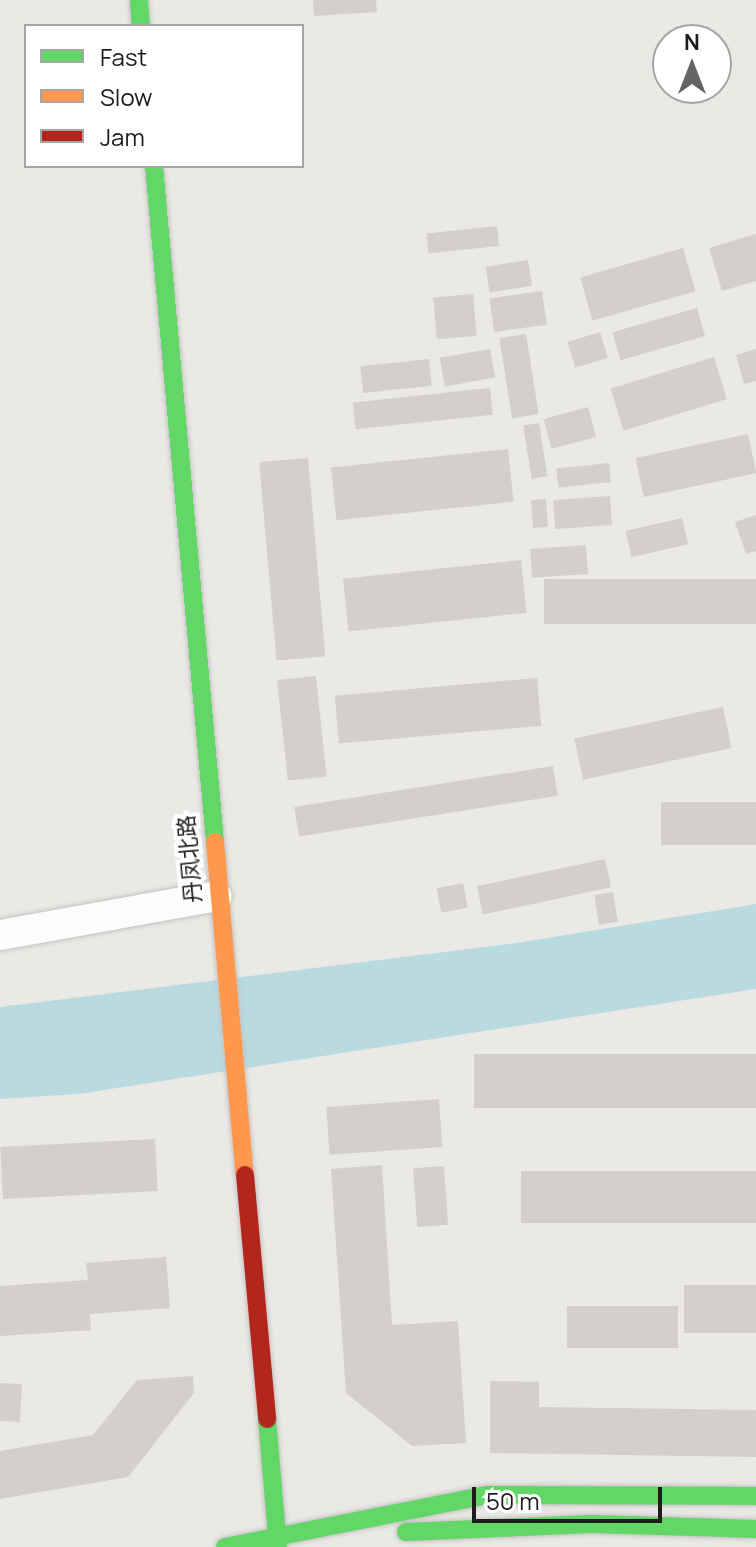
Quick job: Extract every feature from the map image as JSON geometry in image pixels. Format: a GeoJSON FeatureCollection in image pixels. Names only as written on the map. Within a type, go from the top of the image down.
{"type":"FeatureCollection","features":[{"type":"Feature","properties":{"kind":"main road"},"geometry":{"type":"LineString","coordinates":[[139,0],[141,24]]}},
{"type":"Feature","properties":{"kind":"main road","name":"丹凤北路"},"geometry":{"type":"LineString","coordinates":[[154,168],[222,964],[278,1542]]}},
{"type":"Feature","properties":{"kind":"main road"},"geometry":{"type":"LineString","coordinates":[[278,1542],[488,1495],[756,1496]]}},
{"type":"Feature","properties":{"kind":"main road"},"geometry":{"type":"LineString","coordinates":[[225,1547],[591,1524],[756,1529]]}},
{"type":"Feature","properties":{"kind":"street"},"geometry":{"type":"LineString","coordinates":[[0,935],[217,896]]}},
{"type":"Feature","properties":{"kind":"street"},"geometry":{"type":"LineString","coordinates":[[278,1542],[324,1546]]}},
{"type":"Feature","properties":{"kind":"water"},"geometry":{"type":"Polygon","coordinates":[[[756,904],[756,989],[78,1094],[0,1099],[0,1007],[516,943],[756,904]]]}},
{"type":"Feature","properties":{"kind":"building"},"geometry":{"type":"Polygon","coordinates":[[[313,0],[376,0],[377,12],[314,16],[313,0]]]}},
{"type":"Feature","properties":{"kind":"building"},"geometry":{"type":"Polygon","coordinates":[[[497,226],[499,246],[428,253],[426,233],[497,226]]]}},
{"type":"Feature","properties":{"kind":"building"},"geometry":{"type":"Polygon","coordinates":[[[756,234],[756,281],[722,291],[709,248],[756,234]]]}},
{"type":"Feature","properties":{"kind":"building"},"geometry":{"type":"Polygon","coordinates":[[[683,248],[695,291],[593,321],[580,277],[683,248]]]}},
{"type":"Feature","properties":{"kind":"building"},"geometry":{"type":"Polygon","coordinates":[[[528,260],[532,286],[490,292],[486,267],[528,260]]]}},
{"type":"Feature","properties":{"kind":"building"},"geometry":{"type":"Polygon","coordinates":[[[542,291],[547,325],[494,332],[490,298],[542,291]]]}},
{"type":"Feature","properties":{"kind":"building"},"geometry":{"type":"Polygon","coordinates":[[[473,294],[477,336],[437,339],[433,297],[473,294]]]}},
{"type":"Feature","properties":{"kind":"building"},"geometry":{"type":"Polygon","coordinates":[[[697,308],[705,336],[620,360],[612,332],[697,308]]]}},
{"type":"Feature","properties":{"kind":"building"},"geometry":{"type":"Polygon","coordinates":[[[600,332],[608,358],[575,368],[567,342],[600,332]]]}},
{"type":"Feature","properties":{"kind":"building"},"geometry":{"type":"Polygon","coordinates":[[[526,334],[539,414],[512,418],[499,338],[526,334]]]}},
{"type":"Feature","properties":{"kind":"building"},"geometry":{"type":"Polygon","coordinates":[[[490,349],[495,378],[445,386],[440,358],[490,349]]]}},
{"type":"Feature","properties":{"kind":"building"},"geometry":{"type":"Polygon","coordinates":[[[756,349],[756,381],[744,384],[736,355],[756,349]]]}},
{"type":"Feature","properties":{"kind":"building"},"geometry":{"type":"Polygon","coordinates":[[[714,357],[727,399],[624,431],[611,389],[714,357]]]}},
{"type":"Feature","properties":{"kind":"building"},"geometry":{"type":"Polygon","coordinates":[[[429,359],[432,386],[363,393],[360,366],[429,359]]]}},
{"type":"Feature","properties":{"kind":"building"},"geometry":{"type":"Polygon","coordinates":[[[490,388],[493,415],[356,429],[353,402],[490,388]]]}},
{"type":"Feature","properties":{"kind":"building"},"geometry":{"type":"Polygon","coordinates":[[[588,407],[596,437],[552,449],[544,419],[588,407]]]}},
{"type":"Feature","properties":{"kind":"building"},"geometry":{"type":"Polygon","coordinates":[[[539,423],[547,476],[532,479],[523,426],[539,423]]]}},
{"type":"Feature","properties":{"kind":"building"},"geometry":{"type":"Polygon","coordinates":[[[748,434],[756,473],[644,497],[636,458],[748,434]]]}},
{"type":"Feature","properties":{"kind":"building"},"geometry":{"type":"Polygon","coordinates":[[[508,449],[514,502],[337,520],[331,468],[508,449]]]}},
{"type":"Feature","properties":{"kind":"building"},"geometry":{"type":"Polygon","coordinates":[[[308,458],[325,656],[277,661],[259,462],[308,458]]]}},
{"type":"Feature","properties":{"kind":"building"},"geometry":{"type":"Polygon","coordinates":[[[609,463],[611,482],[558,487],[556,469],[609,463]]]}},
{"type":"Feature","properties":{"kind":"building"},"geometry":{"type":"Polygon","coordinates":[[[610,496],[612,525],[555,529],[553,500],[610,496]]]}},
{"type":"Feature","properties":{"kind":"building"},"geometry":{"type":"Polygon","coordinates":[[[546,499],[548,527],[533,528],[531,500],[546,499]]]}},
{"type":"Feature","properties":{"kind":"building"},"geometry":{"type":"Polygon","coordinates":[[[756,515],[756,551],[746,554],[735,522],[756,515]]]}},
{"type":"Feature","properties":{"kind":"building"},"geometry":{"type":"Polygon","coordinates":[[[682,518],[688,544],[632,557],[625,531],[682,518]]]}},
{"type":"Feature","properties":{"kind":"building"},"geometry":{"type":"Polygon","coordinates":[[[586,545],[588,574],[532,578],[530,549],[586,545]]]}},
{"type":"Feature","properties":{"kind":"building"},"geometry":{"type":"Polygon","coordinates":[[[521,560],[527,613],[349,631],[343,579],[521,560]]]}},
{"type":"Feature","properties":{"kind":"building"},"geometry":{"type":"Polygon","coordinates":[[[544,579],[756,579],[756,624],[544,624],[544,579]]]}},
{"type":"Feature","properties":{"kind":"building"},"geometry":{"type":"Polygon","coordinates":[[[316,676],[327,776],[288,781],[277,680],[316,676]]]}},
{"type":"Feature","properties":{"kind":"building"},"geometry":{"type":"Polygon","coordinates":[[[537,678],[541,726],[339,744],[335,696],[537,678]]]}},
{"type":"Feature","properties":{"kind":"building"},"geometry":{"type":"Polygon","coordinates":[[[723,707],[732,748],[583,780],[574,739],[723,707]]]}},
{"type":"Feature","properties":{"kind":"building"},"geometry":{"type":"Polygon","coordinates":[[[553,766],[558,796],[299,837],[294,807],[553,766]]]}},
{"type":"Feature","properties":{"kind":"building"},"geometry":{"type":"Polygon","coordinates":[[[661,802],[756,802],[756,845],[661,845],[661,802]]]}},
{"type":"Feature","properties":{"kind":"building"},"geometry":{"type":"Polygon","coordinates":[[[605,859],[611,887],[483,915],[477,886],[605,859]]]}},
{"type":"Feature","properties":{"kind":"building"},"geometry":{"type":"Polygon","coordinates":[[[463,883],[468,908],[441,913],[436,888],[463,883]]]}},
{"type":"Feature","properties":{"kind":"building"},"geometry":{"type":"Polygon","coordinates":[[[613,892],[618,922],[599,925],[594,895],[613,892]]]}},
{"type":"Feature","properties":{"kind":"building"},"geometry":{"type":"Polygon","coordinates":[[[474,1054],[756,1054],[756,1108],[474,1108],[474,1054]]]}},
{"type":"Feature","properties":{"kind":"building"},"geometry":{"type":"Polygon","coordinates":[[[439,1099],[442,1147],[330,1155],[326,1107],[439,1099]]]}},
{"type":"Feature","properties":{"kind":"building"},"geometry":{"type":"Polygon","coordinates":[[[155,1139],[158,1191],[3,1199],[0,1147],[155,1139]]]}},
{"type":"Feature","properties":{"kind":"building"},"geometry":{"type":"Polygon","coordinates":[[[382,1165],[392,1325],[458,1321],[466,1443],[412,1446],[346,1393],[331,1169],[382,1165]]]}},
{"type":"Feature","properties":{"kind":"building"},"geometry":{"type":"Polygon","coordinates":[[[444,1166],[448,1225],[417,1227],[413,1168],[444,1166]]]}},
{"type":"Feature","properties":{"kind":"building"},"geometry":{"type":"Polygon","coordinates":[[[521,1171],[756,1171],[756,1223],[521,1223],[521,1171]]]}},
{"type":"Feature","properties":{"kind":"building"},"geometry":{"type":"Polygon","coordinates":[[[166,1257],[170,1308],[90,1314],[91,1330],[0,1336],[0,1286],[88,1280],[86,1263],[166,1257]]]}},
{"type":"Feature","properties":{"kind":"building"},"geometry":{"type":"Polygon","coordinates":[[[684,1285],[756,1285],[756,1333],[684,1333],[684,1285]]]}},
{"type":"Feature","properties":{"kind":"building"},"geometry":{"type":"Polygon","coordinates":[[[567,1306],[678,1306],[678,1348],[567,1348],[567,1306]]]}},
{"type":"Feature","properties":{"kind":"building"},"geometry":{"type":"Polygon","coordinates":[[[193,1376],[194,1393],[128,1477],[0,1499],[0,1451],[93,1435],[137,1380],[193,1376]]]}},
{"type":"Feature","properties":{"kind":"building"},"geometry":{"type":"Polygon","coordinates":[[[490,1381],[539,1382],[539,1407],[756,1410],[756,1457],[490,1453],[490,1381]]]}},
{"type":"Feature","properties":{"kind":"building"},"geometry":{"type":"Polygon","coordinates":[[[0,1383],[22,1384],[20,1422],[0,1421],[0,1383]]]}},
{"type":"Feature","properties":{"kind":"traffic: fast"},"geometry":{"type":"LineString","coordinates":[[139,0],[141,24]]}},
{"type":"Feature","properties":{"kind":"traffic: fast"},"geometry":{"type":"LineString","coordinates":[[154,168],[215,842]]}},
{"type":"Feature","properties":{"kind":"traffic: fast"},"geometry":{"type":"LineString","coordinates":[[267,1419],[278,1547]]}},
{"type":"Feature","properties":{"kind":"traffic: fast"},"geometry":{"type":"LineString","coordinates":[[225,1547],[488,1495],[756,1496]]}},
{"type":"Feature","properties":{"kind":"traffic: fast"},"geometry":{"type":"LineString","coordinates":[[406,1532],[591,1524],[756,1529]]}},
{"type":"Feature","properties":{"kind":"traffic: slow"},"geometry":{"type":"LineString","coordinates":[[215,842],[245,1175]]}},
{"type":"Feature","properties":{"kind":"traffic: jam"},"geometry":{"type":"LineString","coordinates":[[245,1175],[267,1419]]}}]}
